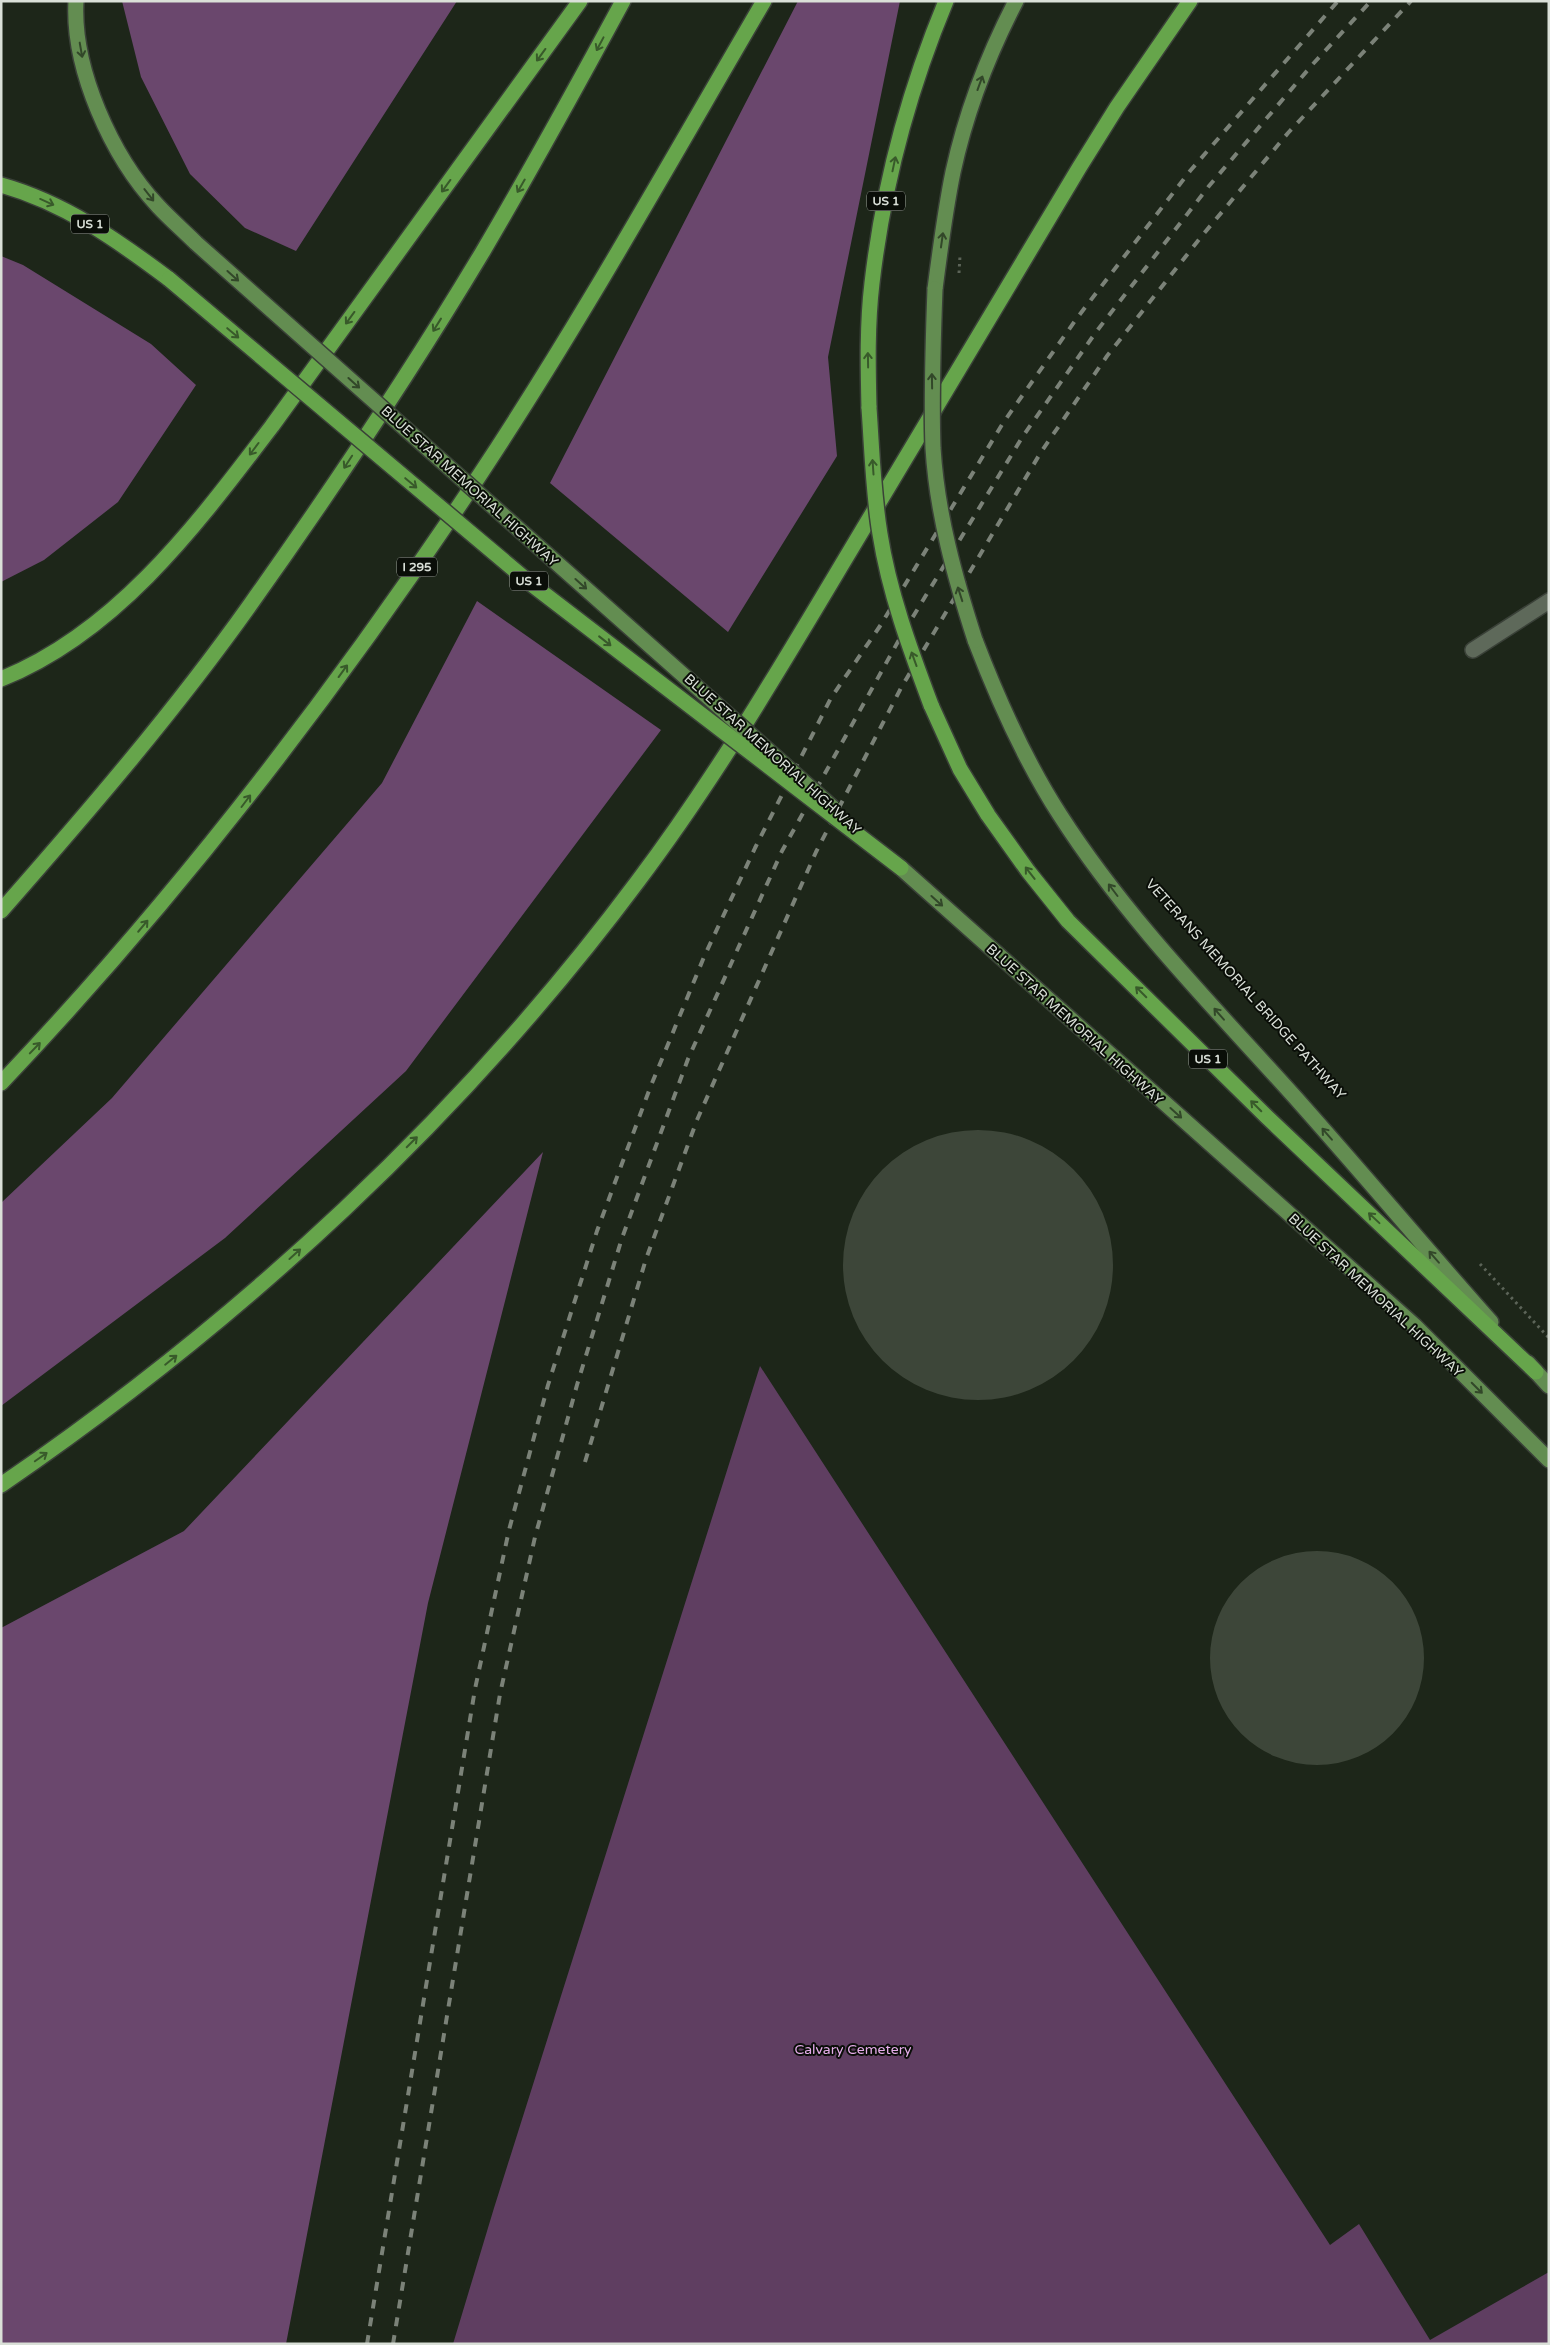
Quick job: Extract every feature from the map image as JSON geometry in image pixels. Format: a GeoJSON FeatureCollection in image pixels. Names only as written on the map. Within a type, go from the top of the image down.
{"type":"FeatureCollection","features":[{"type":"Feature","properties":{"kind":"highway"},"geometry":{"type":"LineString","coordinates":[[1,679],[26,669],[63,647],[95,623],[142,582],[180,540],[225,487],[272,426],[580,1]]}},
{"type":"Feature","properties":{"kind":"highway"},"geometry":{"type":"LineString","coordinates":[[1,911],[79,823],[166,716],[249,607],[324,498],[406,375],[480,255],[552,132],[623,1]]}},
{"type":"Feature","properties":{"kind":"highway","name":"I 295"},"geometry":{"type":"LineString","coordinates":[[1,1083],[132,938],[232,819],[312,714],[396,597],[480,474],[551,362],[764,1]]}},
{"type":"Feature","properties":{"kind":"highway","name":"US 1"},"geometry":{"type":"LineString","coordinates":[[946,1],[916,84],[897,148],[883,215],[872,283],[868,346],[873,474],[880,535],[893,592],[931,705],[960,769],[988,815],[1028,871],[1068,921],[1267,1117],[1536,1372]]}},
{"type":"Feature","properties":{"kind":"highway"},"geometry":{"type":"LineString","coordinates":[[1,1485],[71,1437],[148,1379],[215,1325],[346,1208],[457,1096],[514,1033],[570,966],[638,881],[696,797],[779,670],[1069,184],[1117,108],[1190,1]]}},
{"type":"Feature","properties":{"kind":"highway","name":"US 1"},"geometry":{"type":"LineString","coordinates":[[1,185],[41,199],[75,215],[116,239],[169,279],[530,583],[901,868]]}},
{"type":"Feature","properties":{"kind":"main road","name":"BLUE STAR MEMORIAL HIGHWAY"},"geometry":{"type":"LineString","coordinates":[[76,1],[82,57],[90,89],[107,130],[129,170],[157,206],[196,243],[1415,1326],[1549,1460]]}},
{"type":"Feature","properties":{"kind":"main road"},"geometry":{"type":"LineString","coordinates":[[1016,1],[994,44],[970,109],[953,172],[935,289],[932,364],[933,449],[942,513],[955,578],[995,693],[1059,814],[1126,908],[1536,1372]]}},
{"type":"Feature","properties":{"kind":"main road","name":"US 1"},"geometry":{"type":"LineString","coordinates":[[1536,1372],[1549,1386]]}},
{"type":"Feature","properties":{"kind":"lane"},"geometry":{"type":"LineString","coordinates":[[1473,650],[1549,601]]}},
{"type":"Feature","properties":{"kind":"path"},"geometry":{"type":"LineString","coordinates":[[959,275],[960,256]]}},
{"type":"Feature","properties":{"kind":"path"},"geometry":{"type":"LineString","coordinates":[[1474,1257],[1549,1338]]}},
{"type":"Feature","properties":{"kind":"green space","name":"Calvary Cemetery"},"geometry":{"type":"Polygon","coordinates":[[[760,1366],[1330,2245],[1359,2224],[1430,2340],[1549,2272],[1549,2344],[453,2344],[494,2208],[760,1366]]]}},
{"type":"Feature","properties":{"kind":"shaded area"},"geometry":{"type":"Polygon","coordinates":[[[122,1],[457,1],[296,251],[245,228],[190,174],[141,77],[122,1]]]}},
{"type":"Feature","properties":{"kind":"shaded area"},"geometry":{"type":"Polygon","coordinates":[[[798,1],[900,1],[828,357],[837,456],[728,632],[550,483],[798,1]]]}},
{"type":"Feature","properties":{"kind":"shaded area"},"geometry":{"type":"Polygon","coordinates":[[[1,256],[23,265],[151,344],[196,385],[118,502],[44,560],[1,582],[1,256]]]}},
{"type":"Feature","properties":{"kind":"shaded area"},"geometry":{"type":"Polygon","coordinates":[[[477,601],[661,730],[406,1071],[225,1238],[1,1406],[1,1203],[112,1098],[382,783],[477,601]]]}},
{"type":"Feature","properties":{"kind":"shaded area"},"geometry":{"type":"Polygon","coordinates":[[[543,1152],[428,1603],[286,2344],[1,2344],[1,1628],[184,1531],[543,1152]]]}},
{"type":"Feature","properties":{"kind":"building"},"geometry":{"type":"Polygon","coordinates":[[[978,1130],[1004,1133],[1030,1141],[1053,1153],[1073,1170],[1090,1190],[1102,1213],[1110,1239],[1113,1265],[1110,1291],[1102,1317],[1090,1340],[1073,1360],[1053,1377],[1030,1389],[1004,1397],[978,1400],[952,1397],[926,1389],[903,1377],[883,1360],[866,1340],[854,1317],[846,1291],[843,1265],[846,1239],[854,1213],[866,1190],[883,1170],[903,1153],[926,1141],[952,1133],[978,1130]]]}},
{"type":"Feature","properties":{"kind":"building"},"geometry":{"type":"Polygon","coordinates":[[[1306,1551],[1328,1551],[1358,1559],[1377,1569],[1393,1582],[1406,1598],[1416,1617],[1424,1647],[1424,1669],[1416,1699],[1406,1718],[1393,1734],[1377,1747],[1348,1761],[1328,1765],[1306,1765],[1286,1761],[1266,1752],[1249,1741],[1234,1726],[1223,1709],[1214,1689],[1210,1669],[1210,1647],[1214,1627],[1223,1607],[1234,1590],[1249,1575],[1266,1564],[1286,1555],[1306,1551]]]}},
{"type":"Feature","properties":{"kind":"railway"},"geometry":{"type":"LineString","coordinates":[[367,2344],[475,1689],[509,1530],[548,1385],[597,1231],[650,1088],[704,957],[755,848],[831,698],[880,626],[1003,423],[1077,318],[1190,171],[1338,1]]}},
{"type":"Feature","properties":{"kind":"railway"},"geometry":{"type":"LineString","coordinates":[[393,2344],[500,1694],[535,1537],[577,1385],[622,1238],[688,1059],[782,851],[900,638],[1023,436],[1096,332],[1209,186],[1312,65],[1371,1]]}},
{"type":"Feature","properties":{"kind":"railway"},"geometry":{"type":"LineString","coordinates":[[585,1462],[646,1259],[697,1120],[816,852],[901,688],[1041,452],[1107,356],[1201,237],[1288,133],[1411,1]]}}]}
